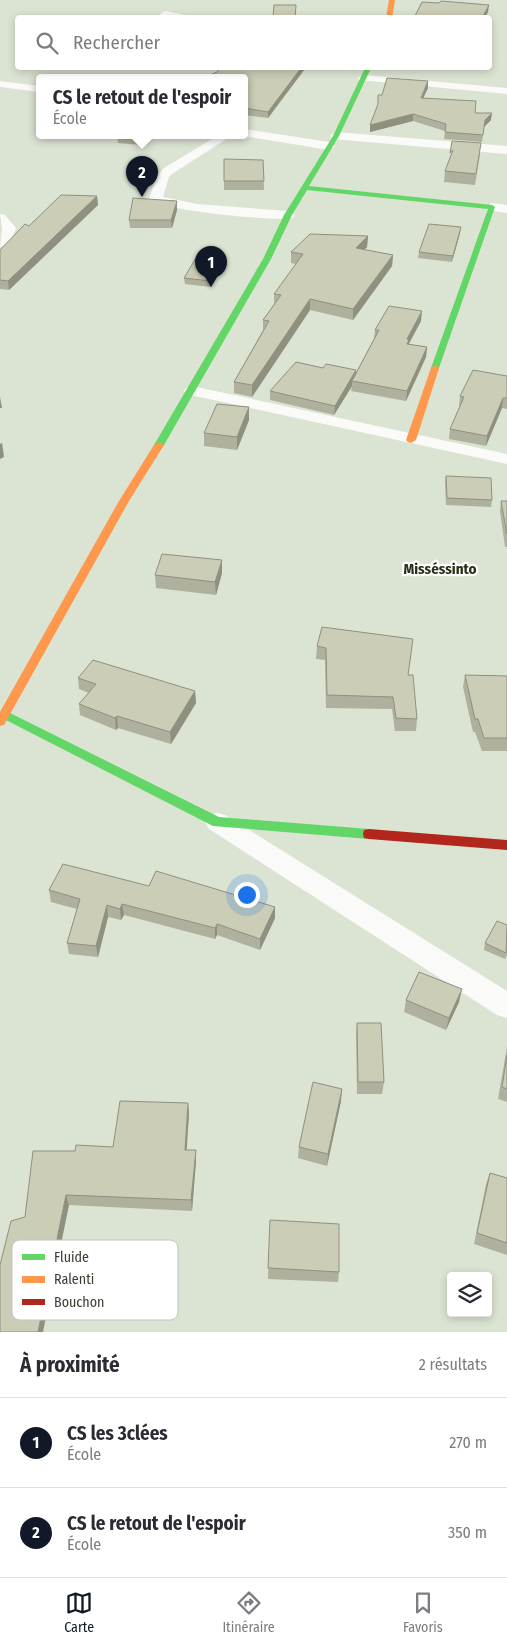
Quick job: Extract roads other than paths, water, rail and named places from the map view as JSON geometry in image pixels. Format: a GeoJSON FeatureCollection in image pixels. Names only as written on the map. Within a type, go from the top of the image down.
{"type":"FeatureCollection","features":[{"type":"Feature","properties":{"kind":"main road"},"geometry":{"type":"LineString","coordinates":[[390,15],[392,0]]}},
{"type":"Feature","properties":{"kind":"main road"},"geometry":{"type":"LineString","coordinates":[[365,73],[333,141],[288,215],[267,259],[192,391],[124,501],[3,719],[217,822],[507,845]]}},
{"type":"Feature","properties":{"kind":"main road"},"geometry":{"type":"LineString","coordinates":[[306,188],[492,207],[458,299],[411,440]]}},
{"type":"Feature","properties":{"kind":"street"},"geometry":{"type":"LineString","coordinates":[[165,14],[173,15]]}},
{"type":"Feature","properties":{"kind":"street"},"geometry":{"type":"LineString","coordinates":[[365,73],[507,92]]}},
{"type":"Feature","properties":{"kind":"street"},"geometry":{"type":"LineString","coordinates":[[0,84],[36,88]]}},
{"type":"Feature","properties":{"kind":"street"},"geometry":{"type":"LineString","coordinates":[[248,132],[333,141],[507,150]]}},
{"type":"Feature","properties":{"kind":"street"},"geometry":{"type":"LineString","coordinates":[[221,139],[168,171],[163,176],[156,199],[159,202],[178,206],[288,215]]}},
{"type":"Feature","properties":{"kind":"street"},"geometry":{"type":"LineString","coordinates":[[492,207],[507,209]]}},
{"type":"Feature","properties":{"kind":"street"},"geometry":{"type":"LineString","coordinates":[[0,218],[9,228],[8,234],[0,243]]}},
{"type":"Feature","properties":{"kind":"street"},"geometry":{"type":"LineString","coordinates":[[192,391],[411,440],[507,459]]}},
{"type":"Feature","properties":{"kind":"street"},"geometry":{"type":"LineString","coordinates":[[217,822],[507,1006]]}},
{"type":"Feature","properties":{"kind":"place","name":"CS le retout de l'espoir"},"geometry":{"type":"Point","coordinates":[142,197]}},
{"type":"Feature","properties":{"kind":"place","name":"CS les 3clées"},"geometry":{"type":"Point","coordinates":[211,287]}},
{"type":"Feature","properties":{"kind":"district","name":"Misséssinto"},"geometry":{"type":"Point","coordinates":[440,569]}}]}
